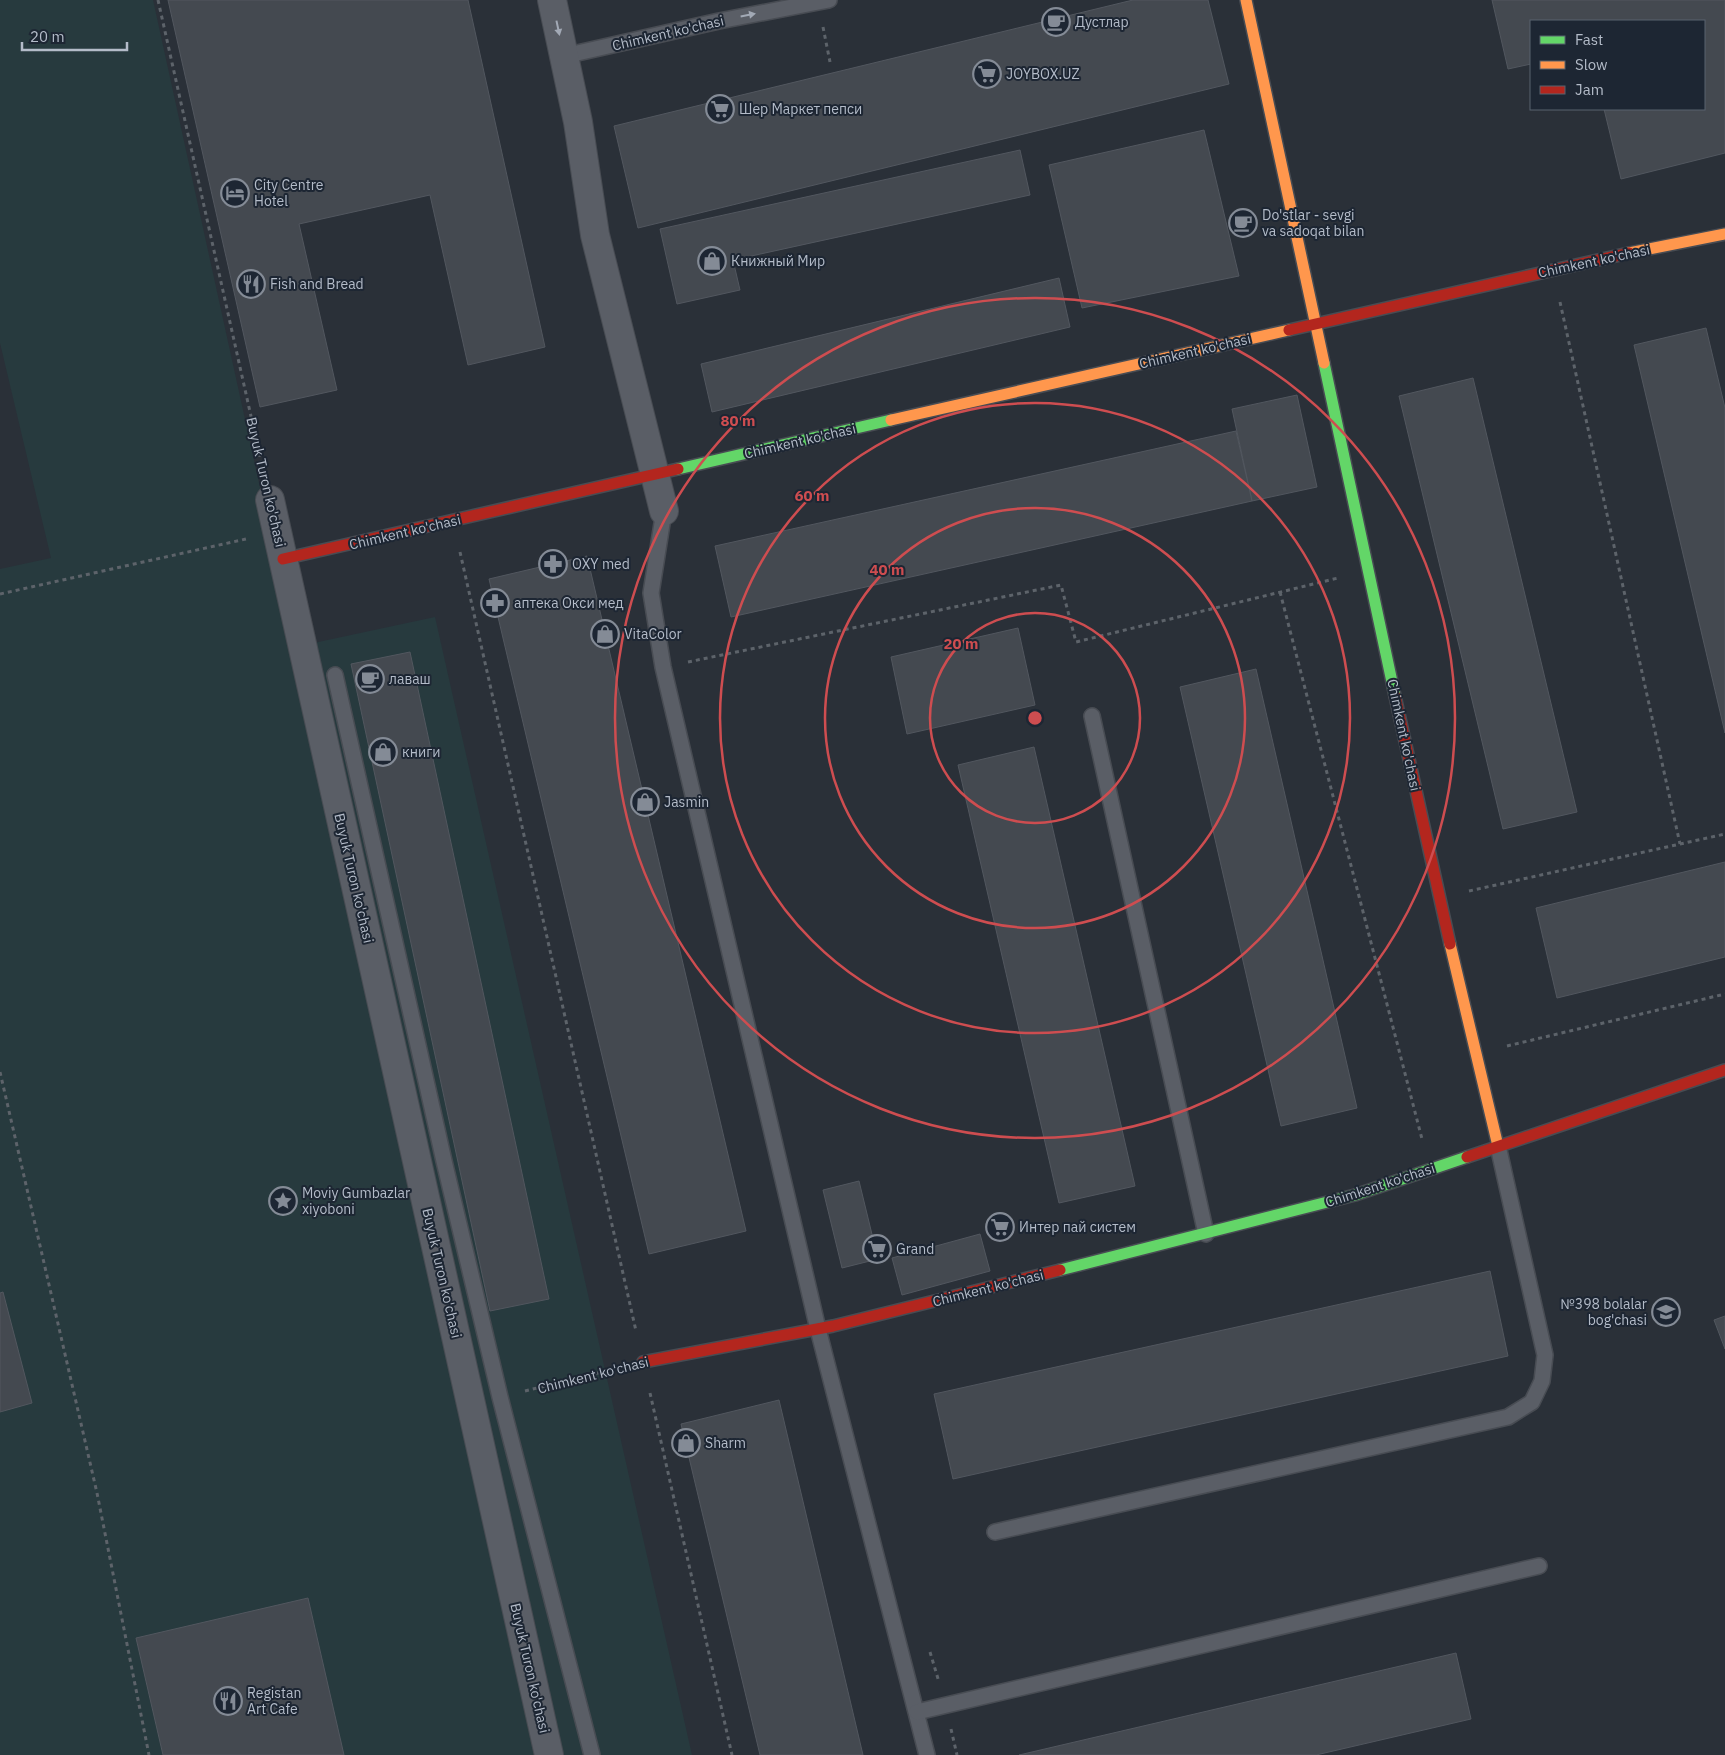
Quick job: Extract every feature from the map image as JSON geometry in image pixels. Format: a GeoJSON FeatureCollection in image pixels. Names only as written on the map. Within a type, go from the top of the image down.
{"type":"FeatureCollection","features":[{"type":"Feature","properties":{"kind":"street"},"geometry":{"type":"LineString","coordinates":[[552,0],[578,122],[595,235],[664,511]]}},
{"type":"Feature","properties":{"kind":"street","name":"Chimkent ko'chasi"},"geometry":{"type":"LineString","coordinates":[[1246,0],[1317,323],[1439,898],[1498,1146]]}},
{"type":"Feature","properties":{"kind":"street","name":"Chimkent ko'chasi"},"geometry":{"type":"LineString","coordinates":[[283,559],[1553,269],[1725,234]]}},
{"type":"Feature","properties":{"kind":"street","name":"Buyuk Turon ko'chasi"},"geometry":{"type":"LineString","coordinates":[[270,500],[549,1755]]}},
{"type":"Feature","properties":{"kind":"street","name":"Chimkent ko'chasi"},"geometry":{"type":"LineString","coordinates":[[643,1362],[818,1329],[1206,1234],[1355,1195],[1725,1070]]}},
{"type":"Feature","properties":{"kind":"lane","name":"Chimkent ko'chasi"},"geometry":{"type":"LineString","coordinates":[[564,56],[719,21],[823,1]]}},
{"type":"Feature","properties":{"kind":"lane"},"geometry":{"type":"LineString","coordinates":[[664,511],[651,593],[663,666],[818,1329],[927,1755]]}},
{"type":"Feature","properties":{"kind":"lane"},"geometry":{"type":"LineString","coordinates":[[336,675],[444,1161],[500,1397],[592,1755]]}},
{"type":"Feature","properties":{"kind":"lane"},"geometry":{"type":"LineString","coordinates":[[1092,716],[1206,1234]]}},
{"type":"Feature","properties":{"kind":"lane"},"geometry":{"type":"LineString","coordinates":[[994,1532],[1508,1417],[1532,1402],[1542,1381],[1545,1355],[1498,1146]]}},
{"type":"Feature","properties":{"kind":"lane"},"geometry":{"type":"LineString","coordinates":[[917,1712],[1539,1566]]}},
{"type":"Feature","properties":{"kind":"path","name":"Buyuk Turon ko'chasi"},"geometry":{"type":"LineString","coordinates":[[158,0],[270,500]]}},
{"type":"Feature","properties":{"kind":"path"},"geometry":{"type":"LineString","coordinates":[[823,1],[830,62]]}},
{"type":"Feature","properties":{"kind":"path"},"geometry":{"type":"LineString","coordinates":[[1553,269],[1680,844]]}},
{"type":"Feature","properties":{"kind":"path"},"geometry":{"type":"LineString","coordinates":[[453,521],[732,1755]]}},
{"type":"Feature","properties":{"kind":"path"},"geometry":{"type":"LineString","coordinates":[[0,594],[277,532]]}},
{"type":"Feature","properties":{"kind":"path"},"geometry":{"type":"LineString","coordinates":[[663,666],[1061,584],[1076,642],[1368,570]]}},
{"type":"Feature","properties":{"kind":"path"},"geometry":{"type":"LineString","coordinates":[[1280,592],[1424,1147]]}},
{"type":"Feature","properties":{"kind":"path"},"geometry":{"type":"LineString","coordinates":[[1439,898],[1725,834]]}},
{"type":"Feature","properties":{"kind":"path"},"geometry":{"type":"LineString","coordinates":[[1476,1053],[1725,994]]}},
{"type":"Feature","properties":{"kind":"path"},"geometry":{"type":"LineString","coordinates":[[0,1072],[97,1493],[149,1755]]}},
{"type":"Feature","properties":{"kind":"path","name":"Chimkent ko'chasi"},"geometry":{"type":"LineString","coordinates":[[500,1397],[643,1362]]}},
{"type":"Feature","properties":{"kind":"green space","name":"Moviy Gumbazlar xiyoboni"},"geometry":{"type":"Polygon","coordinates":[[[0,0],[153,0],[295,647],[435,617],[692,1755],[0,1755],[0,569],[51,558],[0,343],[0,0]]]}},
{"type":"Feature","properties":{"kind":"building"},"geometry":{"type":"Polygon","coordinates":[[[168,0],[468,0],[545,347],[468,365],[430,195],[299,224],[337,390],[260,407],[168,0]]]}},
{"type":"Feature","properties":{"kind":"building"},"geometry":{"type":"Polygon","coordinates":[[[1133,0],[1208,0],[1229,84],[638,228],[614,126],[1133,0]]]}},
{"type":"Feature","properties":{"kind":"building"},"geometry":{"type":"Polygon","coordinates":[[[1492,0],[1725,0],[1725,153],[1621,179],[1604,110],[1705,110],[1705,20],[1530,20],[1530,64],[1508,69],[1492,0]]]}},
{"type":"Feature","properties":{"kind":"building"},"geometry":{"type":"Polygon","coordinates":[[[1204,130],[1239,276],[1082,308],[1049,165],[1204,130]]]}},
{"type":"Feature","properties":{"kind":"building"},"geometry":{"type":"Polygon","coordinates":[[[1020,150],[1030,195],[733,260],[740,290],[677,304],[660,229],[1020,150]]]}},
{"type":"Feature","properties":{"kind":"building"},"geometry":{"type":"Polygon","coordinates":[[[1059,278],[1070,327],[712,412],[701,364],[1059,278]]]}},
{"type":"Feature","properties":{"kind":"building"},"geometry":{"type":"Polygon","coordinates":[[[1706,328],[1725,408],[1725,733],[1634,345],[1706,328]]]}},
{"type":"Feature","properties":{"kind":"building"},"geometry":{"type":"Polygon","coordinates":[[[1473,378],[1577,812],[1503,829],[1399,396],[1473,378]]]}},
{"type":"Feature","properties":{"kind":"building"},"geometry":{"type":"Polygon","coordinates":[[[1297,395],[1317,487],[1252,501],[1232,409],[1297,395]]]}},
{"type":"Feature","properties":{"kind":"building"},"geometry":{"type":"Polygon","coordinates":[[[1236,431],[1252,501],[731,617],[715,546],[1236,431]]]}},
{"type":"Feature","properties":{"kind":"building"},"geometry":{"type":"Polygon","coordinates":[[[587,556],[746,1231],[649,1254],[489,579],[587,556]]]}},
{"type":"Feature","properties":{"kind":"building"},"geometry":{"type":"Polygon","coordinates":[[[1018,628],[1035,705],[907,734],[891,657],[1018,628]]]}},
{"type":"Feature","properties":{"kind":"building"},"geometry":{"type":"Polygon","coordinates":[[[410,652],[549,1299],[490,1311],[351,664],[410,652]]]}},
{"type":"Feature","properties":{"kind":"building"},"geometry":{"type":"Polygon","coordinates":[[[1256,669],[1357,1108],[1281,1126],[1180,687],[1256,669]]]}},
{"type":"Feature","properties":{"kind":"building"},"geometry":{"type":"Polygon","coordinates":[[[1034,747],[1135,1186],[1059,1203],[958,765],[1034,747]]]}},
{"type":"Feature","properties":{"kind":"building"},"geometry":{"type":"Polygon","coordinates":[[[1725,862],[1725,957],[1557,998],[1536,908],[1725,862]]]}},
{"type":"Feature","properties":{"kind":"building"},"geometry":{"type":"Polygon","coordinates":[[[859,1181],[878,1259],[842,1268],[823,1190],[859,1181]]]}},
{"type":"Feature","properties":{"kind":"building"},"geometry":{"type":"Polygon","coordinates":[[[980,1234],[990,1271],[902,1295],[892,1258],[980,1234]]]}},
{"type":"Feature","properties":{"kind":"building"},"geometry":{"type":"Polygon","coordinates":[[[1490,1271],[1508,1356],[953,1479],[934,1394],[1490,1271]]]}},
{"type":"Feature","properties":{"kind":"building"},"geometry":{"type":"Polygon","coordinates":[[[3,1292],[32,1403],[0,1412],[0,1293],[3,1292]]]}},
{"type":"Feature","properties":{"kind":"building"},"geometry":{"type":"Polygon","coordinates":[[[1725,1316],[1725,1349],[1714,1320],[1725,1316]]]}},
{"type":"Feature","properties":{"kind":"building"},"geometry":{"type":"Polygon","coordinates":[[[779,1400],[863,1755],[760,1755],[681,1424],[779,1400]]]}},
{"type":"Feature","properties":{"kind":"building"},"geometry":{"type":"Polygon","coordinates":[[[308,1598],[344,1755],[163,1755],[136,1638],[308,1598]]]}},
{"type":"Feature","properties":{"kind":"building"},"geometry":{"type":"Polygon","coordinates":[[[1456,1653],[1471,1719],[1316,1755],[1019,1755],[1456,1653]]]}},
{"type":"Feature","properties":{"kind":"traffic: fast"},"geometry":{"type":"LineString","coordinates":[[1324,363],[1395,696]]}},
{"type":"Feature","properties":{"kind":"traffic: fast"},"geometry":{"type":"LineString","coordinates":[[678,469],[891,420]]}},
{"type":"Feature","properties":{"kind":"traffic: fast"},"geometry":{"type":"LineString","coordinates":[[1060,1270],[1355,1195],[1467,1157]]}},
{"type":"Feature","properties":{"kind":"traffic: slow"},"geometry":{"type":"LineString","coordinates":[[1246,0],[1324,363]]}},
{"type":"Feature","properties":{"kind":"traffic: slow"},"geometry":{"type":"LineString","coordinates":[[1629,253],[1725,234]]}},
{"type":"Feature","properties":{"kind":"traffic: slow"},"geometry":{"type":"LineString","coordinates":[[891,420],[1289,330]]}},
{"type":"Feature","properties":{"kind":"traffic: slow"},"geometry":{"type":"LineString","coordinates":[[1450,944],[1498,1146]]}},
{"type":"Feature","properties":{"kind":"traffic: jam"},"geometry":{"type":"LineString","coordinates":[[1289,330],[1629,253]]}},
{"type":"Feature","properties":{"kind":"traffic: jam"},"geometry":{"type":"LineString","coordinates":[[283,559],[678,469]]}},
{"type":"Feature","properties":{"kind":"traffic: jam"},"geometry":{"type":"LineString","coordinates":[[1395,696],[1450,944]]}},
{"type":"Feature","properties":{"kind":"traffic: jam"},"geometry":{"type":"LineString","coordinates":[[1467,1157],[1725,1070]]}},
{"type":"Feature","properties":{"kind":"traffic: jam"},"geometry":{"type":"LineString","coordinates":[[643,1362],[833,1326],[1060,1270]]}},
{"type":"Feature","properties":{"kind":"place","name":"Дустлар"},"geometry":{"type":"Point","coordinates":[1056,22]}},
{"type":"Feature","properties":{"kind":"place","name":"JOYBOX.UZ"},"geometry":{"type":"Point","coordinates":[987,74]}},
{"type":"Feature","properties":{"kind":"place","name":"Шер Маркет пепси"},"geometry":{"type":"Point","coordinates":[720,109]}},
{"type":"Feature","properties":{"kind":"place","name":"City Centre Hotel"},"geometry":{"type":"Point","coordinates":[235,193]}},
{"type":"Feature","properties":{"kind":"place","name":"Do'stlar - sevgi va sadoqat bilan"},"geometry":{"type":"Point","coordinates":[1243,223]}},
{"type":"Feature","properties":{"kind":"place","name":"Книжный Мир"},"geometry":{"type":"Point","coordinates":[712,261]}},
{"type":"Feature","properties":{"kind":"place","name":"Fish and Bread"},"geometry":{"type":"Point","coordinates":[251,284]}},
{"type":"Feature","properties":{"kind":"place","name":"OXY med"},"geometry":{"type":"Point","coordinates":[553,564]}},
{"type":"Feature","properties":{"kind":"place","name":"аптека Окси мед"},"geometry":{"type":"Point","coordinates":[495,603]}},
{"type":"Feature","properties":{"kind":"place","name":"VitaColor"},"geometry":{"type":"Point","coordinates":[605,634]}},
{"type":"Feature","properties":{"kind":"place","name":"лаваш"},"geometry":{"type":"Point","coordinates":[370,679]}},
{"type":"Feature","properties":{"kind":"place","name":"книги"},"geometry":{"type":"Point","coordinates":[383,752]}},
{"type":"Feature","properties":{"kind":"place","name":"Jasmin"},"geometry":{"type":"Point","coordinates":[645,802]}},
{"type":"Feature","properties":{"kind":"place","name":"Moviy Gumbazlar xiyoboni"},"geometry":{"type":"Point","coordinates":[283,1201]}},
{"type":"Feature","properties":{"kind":"place","name":"Интер пай систем"},"geometry":{"type":"Point","coordinates":[1000,1227]}},
{"type":"Feature","properties":{"kind":"place","name":"Grand"},"geometry":{"type":"Point","coordinates":[877,1249]}},
{"type":"Feature","properties":{"kind":"place","name":"№398 bolalar bog'chasi"},"geometry":{"type":"Point","coordinates":[1666,1312]}},
{"type":"Feature","properties":{"kind":"place","name":"Sharm"},"geometry":{"type":"Point","coordinates":[686,1443]}},
{"type":"Feature","properties":{"kind":"place","name":"Registan Art Cafe"},"geometry":{"type":"Point","coordinates":[228,1701]}}]}
